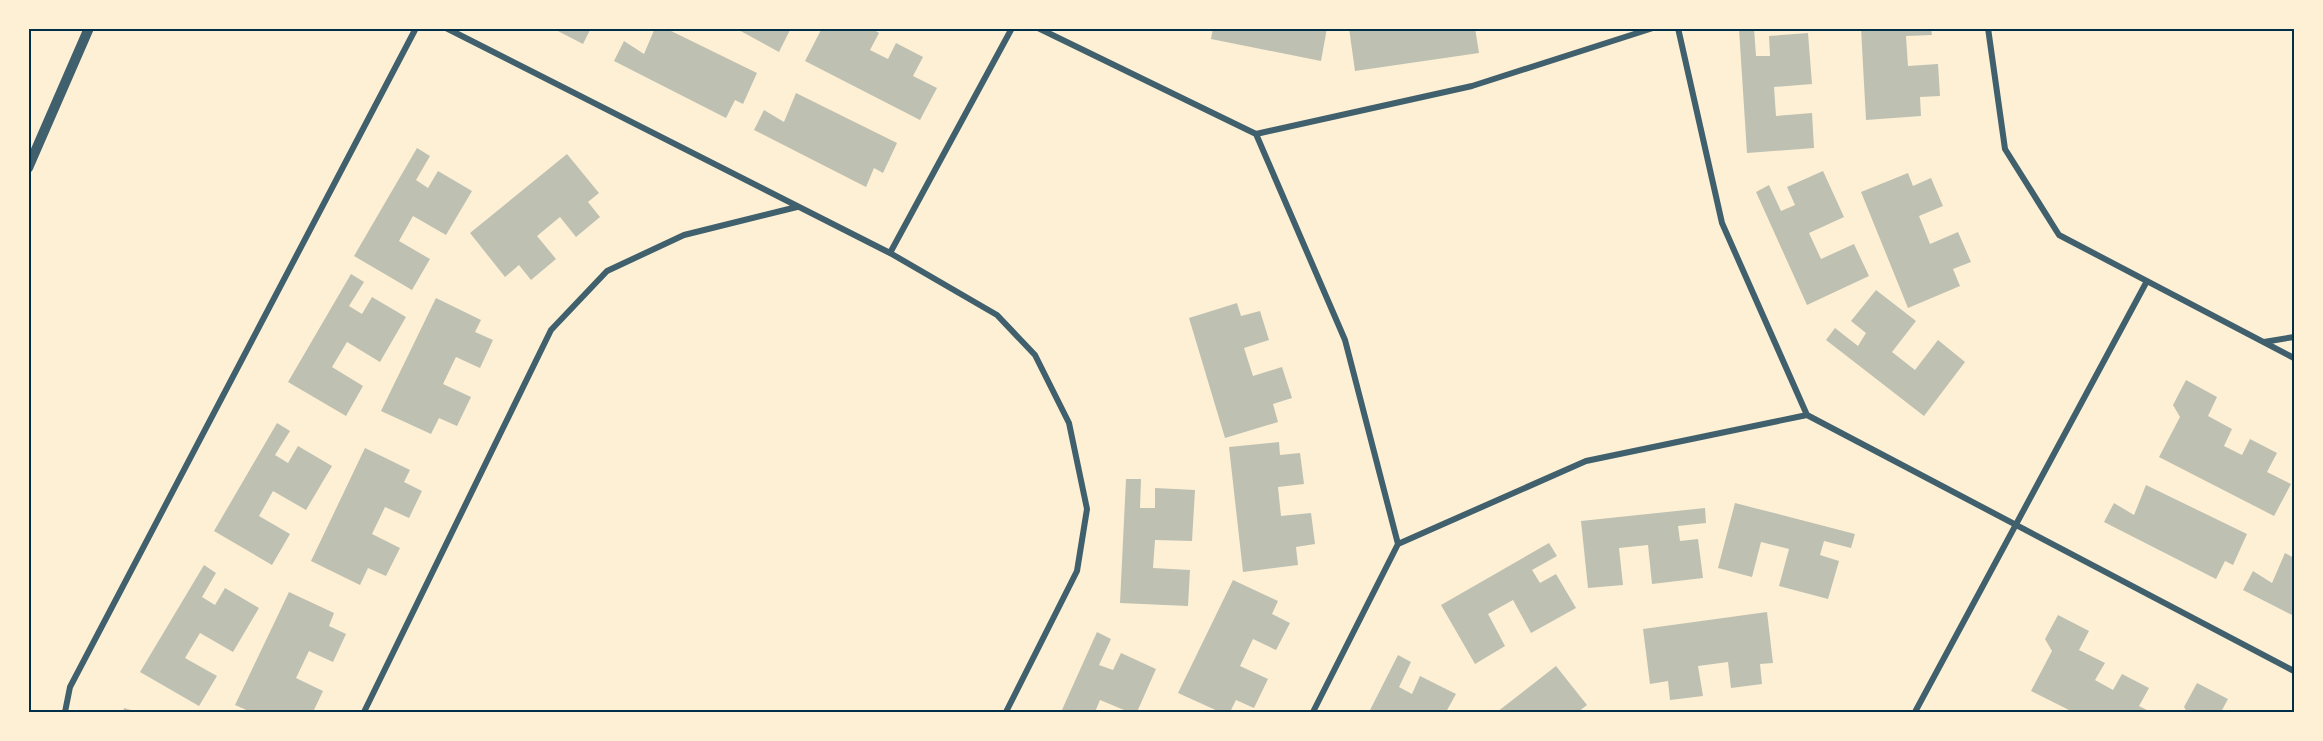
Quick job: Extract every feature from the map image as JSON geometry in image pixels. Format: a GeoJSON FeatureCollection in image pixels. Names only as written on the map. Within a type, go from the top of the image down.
{"type":"FeatureCollection","features":[{"type":"Feature","properties":{"kind":"street"},"geometry":{"type":"LineString","coordinates":[[28,168],[89,28]]}},
{"type":"Feature","properties":{"kind":"street"},"geometry":{"type":"LineString","coordinates":[[65,712],[70,687],[416,28]]}},
{"type":"Feature","properties":{"kind":"street"},"geometry":{"type":"LineString","coordinates":[[446,28],[890,254],[997,315],[1035,355],[1070,423],[1087,509],[1077,571],[1006,712]]}},
{"type":"Feature","properties":{"kind":"street"},"geometry":{"type":"LineString","coordinates":[[890,254],[1012,28]]}},
{"type":"Feature","properties":{"kind":"street"},"geometry":{"type":"LineString","coordinates":[[1038,28],[1256,134],[1472,86],[1653,28]]}},
{"type":"Feature","properties":{"kind":"street"},"geometry":{"type":"LineString","coordinates":[[1678,28],[1722,223],[1807,415],[2295,671]]}},
{"type":"Feature","properties":{"kind":"street"},"geometry":{"type":"LineString","coordinates":[[1988,28],[2005,149],[2059,235],[2295,358]]}},
{"type":"Feature","properties":{"kind":"street"},"geometry":{"type":"LineString","coordinates":[[1256,134],[1345,340],[1398,544]]}},
{"type":"Feature","properties":{"kind":"street"},"geometry":{"type":"LineString","coordinates":[[364,712],[551,330],[608,271],[684,235],[797,207]]}},
{"type":"Feature","properties":{"kind":"street"},"geometry":{"type":"LineString","coordinates":[[1915,712],[2146,281]]}},
{"type":"Feature","properties":{"kind":"street"},"geometry":{"type":"LineString","coordinates":[[2264,342],[2295,337]]}},
{"type":"Feature","properties":{"kind":"street"},"geometry":{"type":"LineString","coordinates":[[1313,712],[1398,544],[1586,461],[1807,415]]}},
{"type":"Feature","properties":{"kind":"building"},"geometry":{"type":"Polygon","coordinates":[[[552,28],[591,28],[583,44],[552,28]]]}},
{"type":"Feature","properties":{"kind":"building"},"geometry":{"type":"Polygon","coordinates":[[[655,28],[665,28],[757,73],[743,104],[735,100],[726,118],[614,61],[624,41],[644,54],[655,28]]]}},
{"type":"Feature","properties":{"kind":"building"},"geometry":{"type":"Polygon","coordinates":[[[735,28],[791,28],[779,52],[735,28]]]}},
{"type":"Feature","properties":{"kind":"building"},"geometry":{"type":"Polygon","coordinates":[[[822,28],[871,28],[879,33],[870,50],[888,59],[896,43],[923,57],[913,76],[937,88],[920,120],[805,61],[822,28]]]}},
{"type":"Feature","properties":{"kind":"building"},"geometry":{"type":"Polygon","coordinates":[[[1213,28],[1327,28],[1321,61],[1211,39],[1213,28]]]}},
{"type":"Feature","properties":{"kind":"building"},"geometry":{"type":"Polygon","coordinates":[[[1349,28],[1475,28],[1479,53],[1355,71],[1349,28]]]}},
{"type":"Feature","properties":{"kind":"building"},"geometry":{"type":"Polygon","coordinates":[[[1754,28],[1756,56],[1770,56],[1769,36],[1808,33],[1812,84],[1774,87],[1776,116],[1812,113],[1814,148],[1747,153],[1739,29],[1754,28]]]}},
{"type":"Feature","properties":{"kind":"building"},"geometry":{"type":"Polygon","coordinates":[[[1861,28],[1931,28],[1932,35],[1906,36],[1908,66],[1938,64],[1940,96],[1920,97],[1921,116],[1866,120],[1861,28]]]}},
{"type":"Feature","properties":{"kind":"building"},"geometry":{"type":"Polygon","coordinates":[[[796,93],[897,143],[883,173],[874,168],[866,187],[754,130],[764,110],[784,122],[796,93]]]}},
{"type":"Feature","properties":{"kind":"building"},"geometry":{"type":"Polygon","coordinates":[[[417,148],[430,156],[416,180],[428,188],[438,171],[472,191],[446,235],[413,216],[399,241],[430,259],[412,290],[354,256],[417,148]]]}},
{"type":"Feature","properties":{"kind":"building"},"geometry":{"type":"Polygon","coordinates":[[[567,154],[599,193],[588,202],[600,217],[576,237],[560,217],[537,236],[556,259],[531,280],[519,265],[505,277],[470,233],[567,154]]]}},
{"type":"Feature","properties":{"kind":"building"},"geometry":{"type":"Polygon","coordinates":[[[1823,171],[1844,217],[1809,233],[1821,259],[1854,244],[1869,276],[1807,305],[1756,192],[1769,185],[1781,211],[1795,205],[1787,187],[1823,171]]]}},
{"type":"Feature","properties":{"kind":"building"},"geometry":{"type":"Polygon","coordinates":[[[1908,173],[1913,186],[1931,178],[1943,206],[1919,216],[1930,244],[1958,232],[1971,262],[1953,269],[1960,286],[1908,308],[1861,192],[1908,173]]]}},
{"type":"Feature","properties":{"kind":"building"},"geometry":{"type":"Polygon","coordinates":[[[351,274],[364,282],[349,306],[362,314],[372,297],[406,317],[380,362],[347,342],[332,367],[363,386],[346,416],[288,382],[351,274]]]}},
{"type":"Feature","properties":{"kind":"building"},"geometry":{"type":"Polygon","coordinates":[[[1876,290],[1916,321],[1892,352],[1915,370],[1938,340],[1965,362],[1924,416],[1826,340],[1835,328],[1858,346],[1866,333],[1851,321],[1876,290]]]}},
{"type":"Feature","properties":{"kind":"building"},"geometry":{"type":"Polygon","coordinates":[[[436,298],[481,320],[475,332],[493,340],[480,368],[456,357],[443,384],[471,397],[457,426],[439,418],[431,434],[381,411],[436,298]]]}},
{"type":"Feature","properties":{"kind":"building"},"geometry":{"type":"Polygon","coordinates":[[[1237,303],[1241,316],[1260,311],[1269,340],[1244,348],[1253,376],[1282,367],[1292,398],[1273,404],[1278,422],[1225,438],[1189,318],[1237,303]]]}},
{"type":"Feature","properties":{"kind":"building"},"geometry":{"type":"Polygon","coordinates":[[[2186,380],[2217,397],[2208,416],[2232,429],[2224,446],[2242,455],[2250,439],[2277,453],[2267,472],[2291,484],[2274,516],[2159,457],[2180,417],[2173,405],[2186,380]]]}},
{"type":"Feature","properties":{"kind":"building"},"geometry":{"type":"Polygon","coordinates":[[[277,423],[290,431],[275,455],[288,463],[298,446],[332,466],[306,510],[273,491],[259,516],[290,534],[272,565],[214,531],[277,423]]]}},
{"type":"Feature","properties":{"kind":"building"},"geometry":{"type":"Polygon","coordinates":[[[1279,442],[1280,455],[1300,453],[1304,484],[1278,487],[1281,516],[1311,513],[1315,544],[1296,547],[1298,565],[1243,572],[1229,447],[1279,442]]]}},
{"type":"Feature","properties":{"kind":"building"},"geometry":{"type":"Polygon","coordinates":[[[365,448],[410,470],[404,482],[422,491],[409,518],[385,507],[372,534],[400,548],[386,576],[368,568],[360,585],[311,561],[365,448]]]}},
{"type":"Feature","properties":{"kind":"building"},"geometry":{"type":"Polygon","coordinates":[[[1126,479],[1141,479],[1140,508],[1155,508],[1155,488],[1195,490],[1192,541],[1155,540],[1153,568],[1190,570],[1188,606],[1120,603],[1126,479]]]}},
{"type":"Feature","properties":{"kind":"building"},"geometry":{"type":"Polygon","coordinates":[[[2146,485],[2247,534],[2233,565],[2225,561],[2216,579],[2104,522],[2114,503],[2134,515],[2146,485]]]}},
{"type":"Feature","properties":{"kind":"building"},"geometry":{"type":"Polygon","coordinates":[[[1735,503],[1855,534],[1851,548],[1824,541],[1820,555],[1839,561],[1828,599],[1779,586],[1789,549],[1761,542],[1752,577],[1718,568],[1735,503]]]}},
{"type":"Feature","properties":{"kind":"building"},"geometry":{"type":"Polygon","coordinates":[[[1705,508],[1706,523],[1678,526],[1680,541],[1698,539],[1703,578],[1652,584],[1648,545],[1619,548],[1623,585],[1588,588],[1581,521],[1705,508]]]}},
{"type":"Feature","properties":{"kind":"building"},"geometry":{"type":"Polygon","coordinates":[[[1549,543],[1557,556],[1532,570],[1540,583],[1556,574],[1576,608],[1531,633],[1513,600],[1488,614],[1505,646],[1475,664],[1441,605],[1549,543]]]}},
{"type":"Feature","properties":{"kind":"building"},"geometry":{"type":"Polygon","coordinates":[[[2285,553],[2294,558],[2294,616],[2243,590],[2253,571],[2272,583],[2285,553]]]}},
{"type":"Feature","properties":{"kind":"building"},"geometry":{"type":"Polygon","coordinates":[[[204,565],[216,573],[202,597],[215,605],[225,588],[259,608],[233,652],[200,633],[185,658],[217,676],[199,706],[140,672],[204,565]]]}},
{"type":"Feature","properties":{"kind":"building"},"geometry":{"type":"Polygon","coordinates":[[[1233,580],[1278,601],[1272,614],[1290,623],[1276,650],[1253,639],[1240,666],[1268,679],[1254,708],[1236,700],[1230,712],[1220,712],[1178,693],[1233,580]]]}},
{"type":"Feature","properties":{"kind":"building"},"geometry":{"type":"Polygon","coordinates":[[[289,592],[334,613],[329,626],[346,634],[333,662],[309,651],[296,678],[323,691],[313,712],[251,712],[235,705],[289,592]]]}},
{"type":"Feature","properties":{"kind":"building"},"geometry":{"type":"Polygon","coordinates":[[[1767,612],[1773,663],[1760,664],[1762,684],[1731,688],[1728,662],[1698,666],[1703,696],[1670,700],[1668,681],[1650,684],[1643,629],[1767,612]]]}},
{"type":"Feature","properties":{"kind":"building"},"geometry":{"type":"Polygon","coordinates":[[[2058,615],[2089,631],[2079,650],[2105,663],[2095,680],[2113,690],[2122,674],[2149,688],[2139,706],[2151,712],[2073,712],[2031,691],[2052,651],[2045,639],[2058,615]]]}},
{"type":"Feature","properties":{"kind":"building"},"geometry":{"type":"Polygon","coordinates":[[[1097,632],[1111,639],[1099,665],[1113,670],[1121,653],[1156,669],[1137,712],[1129,712],[1100,700],[1095,712],[1061,712],[1097,632]]]}},
{"type":"Feature","properties":{"kind":"building"},"geometry":{"type":"Polygon","coordinates":[[[1398,655],[1411,662],[1399,687],[1412,694],[1420,676],[1456,694],[1446,712],[1369,712],[1398,655]]]}},
{"type":"Feature","properties":{"kind":"building"},"geometry":{"type":"Polygon","coordinates":[[[1556,666],[1587,705],[1578,712],[1497,712],[1556,666]]]}},
{"type":"Feature","properties":{"kind":"building"},"geometry":{"type":"Polygon","coordinates":[[[2197,683],[2228,699],[2221,712],[2187,712],[2184,707],[2197,683]]]}},
{"type":"Feature","properties":{"kind":"building"},"geometry":{"type":"Polygon","coordinates":[[[124,708],[138,712],[123,712],[124,708]]]}}]}
